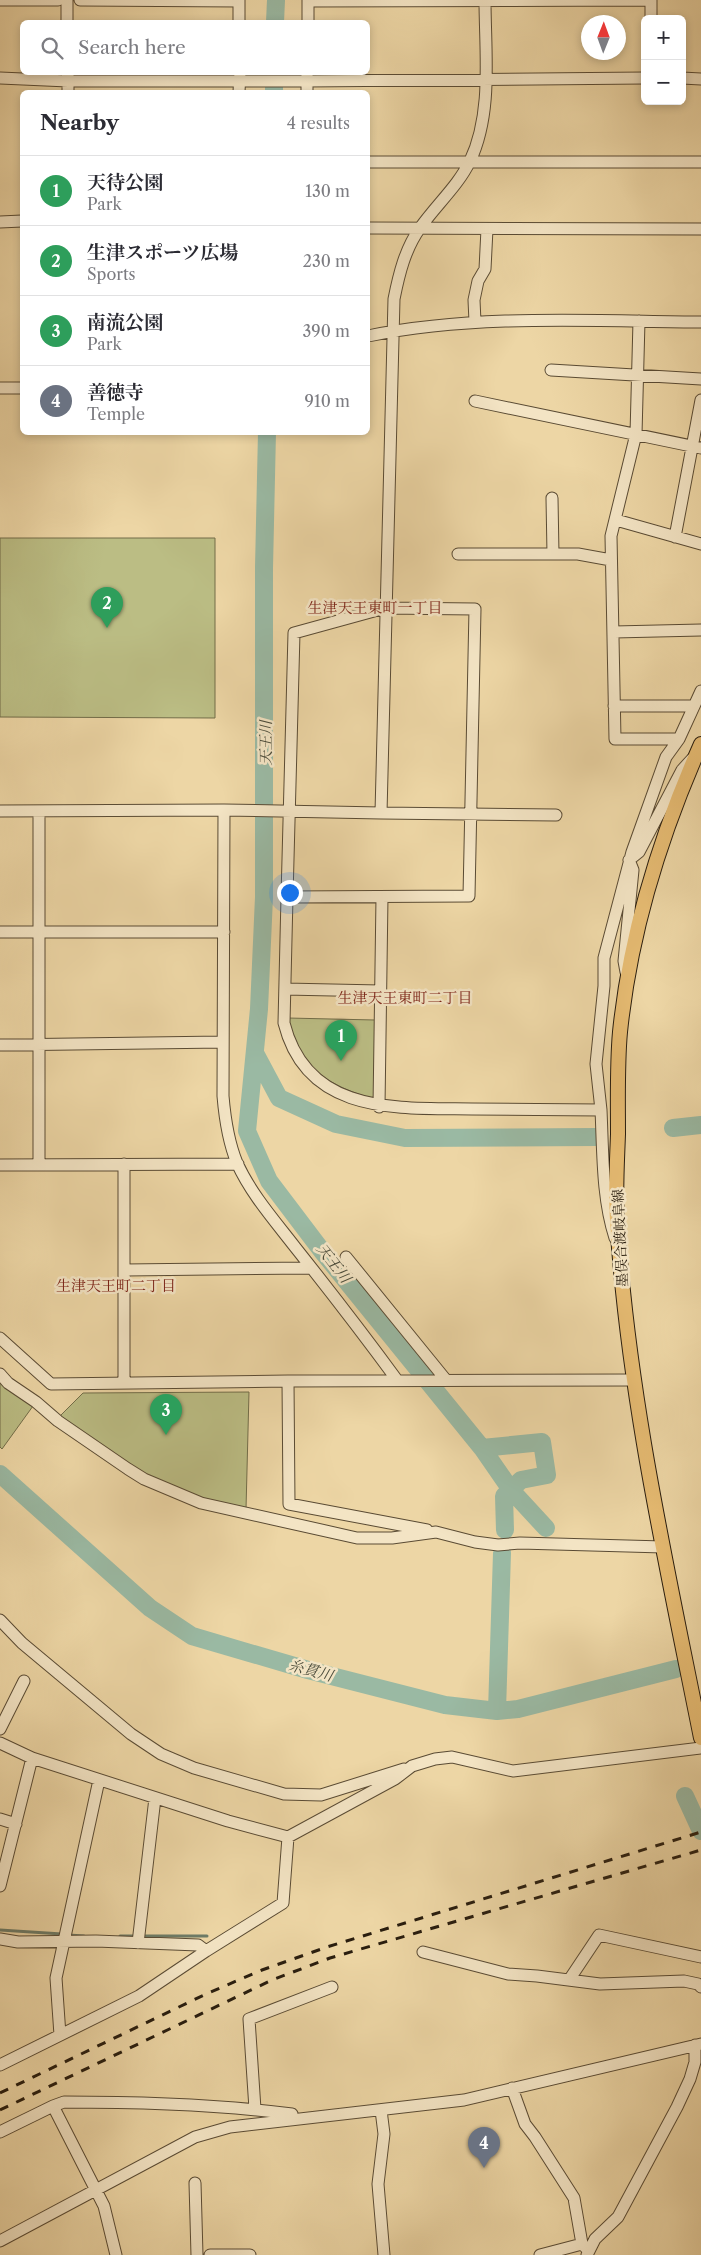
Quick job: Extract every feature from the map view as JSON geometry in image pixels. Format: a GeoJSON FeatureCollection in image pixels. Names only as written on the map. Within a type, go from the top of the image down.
{"type":"FeatureCollection","features":[{"type":"Feature","properties":{"kind":"main road","name":"墨俣合渡岐阜線"},"geometry":{"type":"LineString","coordinates":[[699,749],[653,872],[628,983],[620,1033],[617,1218],[634,1380],[701,1738]]}},
{"type":"Feature","properties":{"kind":"street"},"geometry":{"type":"LineString","coordinates":[[0,0],[58,0]]}},
{"type":"Feature","properties":{"kind":"street"},"geometry":{"type":"LineString","coordinates":[[67,0],[67,20]]}},
{"type":"Feature","properties":{"kind":"street"},"geometry":{"type":"LineString","coordinates":[[80,0],[239,0],[240,20]]}},
{"type":"Feature","properties":{"kind":"street"},"geometry":{"type":"LineString","coordinates":[[381,813],[394,299],[407,250],[420,228],[470,163],[481,133],[485,107],[485,0]]}},
{"type":"Feature","properties":{"kind":"street"},"geometry":{"type":"LineString","coordinates":[[308,20],[308,1],[647,0]]}},
{"type":"Feature","properties":{"kind":"street"},"geometry":{"type":"LineString","coordinates":[[651,0],[651,15]]}},
{"type":"Feature","properties":{"kind":"street"},"geometry":{"type":"LineString","coordinates":[[0,78],[68,82],[240,82],[253,80],[305,82],[641,78]]}},
{"type":"Feature","properties":{"kind":"street"},"geometry":{"type":"LineString","coordinates":[[686,78],[701,79]]}},
{"type":"Feature","properties":{"kind":"street"},"geometry":{"type":"LineString","coordinates":[[370,162],[701,162]]}},
{"type":"Feature","properties":{"kind":"street"},"geometry":{"type":"LineString","coordinates":[[0,222],[20,222]]}},
{"type":"Feature","properties":{"kind":"street"},"geometry":{"type":"LineString","coordinates":[[370,228],[701,229]]}},
{"type":"Feature","properties":{"kind":"street"},"geometry":{"type":"LineString","coordinates":[[475,322],[474,300],[478,281],[485,268],[487,229]]}},
{"type":"Feature","properties":{"kind":"street"},"geometry":{"type":"LineString","coordinates":[[370,336],[392,331],[475,322],[544,320],[701,322]]}},
{"type":"Feature","properties":{"kind":"street"},"geometry":{"type":"LineString","coordinates":[[639,321],[636,434],[611,536],[615,739],[679,739]]}},
{"type":"Feature","properties":{"kind":"street"},"geometry":{"type":"LineString","coordinates":[[550,370],[701,379]]}},
{"type":"Feature","properties":{"kind":"street"},"geometry":{"type":"LineString","coordinates":[[0,388],[20,388]]}},
{"type":"Feature","properties":{"kind":"street"},"geometry":{"type":"LineString","coordinates":[[475,400],[696,447]]}},
{"type":"Feature","properties":{"kind":"street"},"geometry":{"type":"LineString","coordinates":[[674,537],[696,447],[701,400]]}},
{"type":"Feature","properties":{"kind":"street"},"geometry":{"type":"LineString","coordinates":[[552,498],[553,554]]}},
{"type":"Feature","properties":{"kind":"street"},"geometry":{"type":"LineString","coordinates":[[616,520],[701,544]]}},
{"type":"Feature","properties":{"kind":"street"},"geometry":{"type":"LineString","coordinates":[[458,554],[578,554],[611,560]]}},
{"type":"Feature","properties":{"kind":"street"},"geometry":{"type":"LineString","coordinates":[[287,897],[469,896],[475,610],[385,608],[294,633],[287,810],[284,1023],[288,1037],[304,1066],[316,1078],[325,1085],[354,1100],[379,1107],[601,1110]]}},
{"type":"Feature","properties":{"kind":"street"},"geometry":{"type":"LineString","coordinates":[[614,632],[701,630]]}},
{"type":"Feature","properties":{"kind":"street"},"geometry":{"type":"LineString","coordinates":[[620,1252],[610,1224],[596,1064],[604,986],[604,958],[629,860],[666,757],[679,739],[701,691]]}},
{"type":"Feature","properties":{"kind":"street"},"geometry":{"type":"LineString","coordinates":[[614,706],[694,706]]}},
{"type":"Feature","properties":{"kind":"street"},"geometry":{"type":"LineString","coordinates":[[629,860],[638,852],[682,770],[699,749]]}},
{"type":"Feature","properties":{"kind":"street"},"geometry":{"type":"LineString","coordinates":[[228,810],[222,1042],[226,1127],[238,1164],[274,1221],[400,1380]]}},
{"type":"Feature","properties":{"kind":"street"},"geometry":{"type":"LineString","coordinates":[[0,811],[287,810],[556,815]]}},
{"type":"Feature","properties":{"kind":"street"},"geometry":{"type":"LineString","coordinates":[[39,811],[39,1164]]}},
{"type":"Feature","properties":{"kind":"street"},"geometry":{"type":"LineString","coordinates":[[628,983],[624,961],[633,870],[629,860]]}},
{"type":"Feature","properties":{"kind":"street"},"geometry":{"type":"LineString","coordinates":[[379,1107],[382,897]]}},
{"type":"Feature","properties":{"kind":"street"},"geometry":{"type":"LineString","coordinates":[[0,932],[224,932]]}},
{"type":"Feature","properties":{"kind":"street"},"geometry":{"type":"LineString","coordinates":[[285,989],[380,991]]}},
{"type":"Feature","properties":{"kind":"street"},"geometry":{"type":"LineString","coordinates":[[0,1045],[222,1042]]}},
{"type":"Feature","properties":{"kind":"street"},"geometry":{"type":"LineString","coordinates":[[124,1164],[124,1383]]}},
{"type":"Feature","properties":{"kind":"street"},"geometry":{"type":"LineString","coordinates":[[0,1165],[238,1164]]}},
{"type":"Feature","properties":{"kind":"street"},"geometry":{"type":"LineString","coordinates":[[346,1257],[441,1380]]}},
{"type":"Feature","properties":{"kind":"street"},"geometry":{"type":"LineString","coordinates":[[125,1270],[311,1268]]}},
{"type":"Feature","properties":{"kind":"street"},"geometry":{"type":"LineString","coordinates":[[0,1338],[51,1384],[400,1380],[634,1380]]}},
{"type":"Feature","properties":{"kind":"street"},"geometry":{"type":"LineString","coordinates":[[0,1374],[8,1383],[58,1421],[128,1469],[144,1479],[201,1502],[357,1538],[392,1538],[436,1532]]}},
{"type":"Feature","properties":{"kind":"street"},"geometry":{"type":"LineString","coordinates":[[288,1381],[289,1504],[498,1545],[520,1543],[664,1547]]}},
{"type":"Feature","properties":{"kind":"street"},"geometry":{"type":"LineString","coordinates":[[0,1620],[22,1643],[131,1734],[161,1754],[194,1768],[284,1794],[321,1795],[435,1759],[452,1757],[513,1772],[701,1748]]}},
{"type":"Feature","properties":{"kind":"street"},"geometry":{"type":"LineString","coordinates":[[0,1729],[24,1681]]}},
{"type":"Feature","properties":{"kind":"street"},"geometry":{"type":"LineString","coordinates":[[0,1743],[32,1758],[99,1780],[288,1837],[396,1779],[412,1766]]}},
{"type":"Feature","properties":{"kind":"street"},"geometry":{"type":"LineString","coordinates":[[0,1886],[32,1758]]}},
{"type":"Feature","properties":{"kind":"street"},"geometry":{"type":"LineString","coordinates":[[60,2036],[56,1978],[99,1780]]}},
{"type":"Feature","properties":{"kind":"street"},"geometry":{"type":"LineString","coordinates":[[138,1943],[155,1798]]}},
{"type":"Feature","properties":{"kind":"street"},"geometry":{"type":"LineString","coordinates":[[0,1820],[16,1824]]}},
{"type":"Feature","properties":{"kind":"street"},"geometry":{"type":"LineString","coordinates":[[0,2065],[139,1996],[206,1950],[284,1903],[288,1837]]}},
{"type":"Feature","properties":{"kind":"street"},"geometry":{"type":"LineString","coordinates":[[569,1980],[600,1936],[701,1957]]}},
{"type":"Feature","properties":{"kind":"street"},"geometry":{"type":"LineString","coordinates":[[0,1939],[18,1942],[64,1941],[198,1945],[206,1950]]}},
{"type":"Feature","properties":{"kind":"street"},"geometry":{"type":"LineString","coordinates":[[423,1952],[508,1974],[600,1984],[684,1981],[698,1984],[701,1987]]}},
{"type":"Feature","properties":{"kind":"street"},"geometry":{"type":"LineString","coordinates":[[255,2109],[249,2019],[332,1987]]}},
{"type":"Feature","properties":{"kind":"street"},"geometry":{"type":"LineString","coordinates":[[0,2241],[195,2137],[230,2127],[309,2116],[464,2100],[698,2045],[690,2079],[646,2167],[618,2217],[586,2250],[540,2255]]}},
{"type":"Feature","properties":{"kind":"street"},"geometry":{"type":"LineString","coordinates":[[512,2088],[525,2124],[536,2137],[574,2198],[586,2250]]}},
{"type":"Feature","properties":{"kind":"street"},"geometry":{"type":"LineString","coordinates":[[0,2132],[64,2102],[168,2103],[255,2109],[309,2116]]}},
{"type":"Feature","properties":{"kind":"street"},"geometry":{"type":"LineString","coordinates":[[53,2106],[104,2206],[116,2255]]}},
{"type":"Feature","properties":{"kind":"street"},"geometry":{"type":"LineString","coordinates":[[381,2110],[384,2134],[378,2184],[384,2255]]}},
{"type":"Feature","properties":{"kind":"street"},"geometry":{"type":"LineString","coordinates":[[195,2183],[197,2255]]}},
{"type":"Feature","properties":{"kind":"street"},"geometry":{"type":"LineString","coordinates":[[210,2255],[250,2255]]}},
{"type":"Feature","properties":{"kind":"green space"},"geometry":{"type":"Polygon","coordinates":[[[0,538],[215,538],[215,718],[0,717],[0,538]]]}},
{"type":"Feature","properties":{"kind":"green space"},"geometry":{"type":"Polygon","coordinates":[[[288,1018],[375,1020],[374,1099],[343,1088],[318,1072],[299,1050],[288,1018]]]}},
{"type":"Feature","properties":{"kind":"green space"},"geometry":{"type":"Polygon","coordinates":[[[0,1378],[33,1406],[2,1449],[0,1447],[0,1378]]]}},
{"type":"Feature","properties":{"kind":"green space"},"geometry":{"type":"Polygon","coordinates":[[[249,1392],[246,1509],[215,1504],[148,1477],[59,1417],[83,1393],[249,1392]]]}},
{"type":"Feature","properties":{"kind":"waterway","name":"天王川"},"geometry":{"type":"LineString","coordinates":[[275,20],[276,0]]}},
{"type":"Feature","properties":{"kind":"waterway","name":"天王川"},"geometry":{"type":"LineString","coordinates":[[274,75],[274,90]]}},
{"type":"Feature","properties":{"kind":"waterway","name":"天王川"},"geometry":{"type":"LineString","coordinates":[[267,435],[264,568],[264,897],[259,1009],[247,1131],[269,1181],[322,1251],[482,1448],[511,1490],[546,1528]]}},
{"type":"Feature","properties":{"kind":"waterway","name":"天王川"},"geometry":{"type":"LineString","coordinates":[[255,1053],[279,1098],[336,1124],[405,1138],[597,1137]]}},
{"type":"Feature","properties":{"kind":"waterway","name":"天王川"},"geometry":{"type":"LineString","coordinates":[[673,1128],[701,1125]]}},
{"type":"Feature","properties":{"kind":"waterway","name":"天王川"},"geometry":{"type":"LineString","coordinates":[[482,1448],[542,1442],[547,1475],[521,1480],[504,1496],[505,1530]]}},
{"type":"Feature","properties":{"kind":"waterway","name":"糸貫川"},"geometry":{"type":"LineString","coordinates":[[0,1474],[150,1608],[192,1636],[308,1670],[445,1705],[497,1711],[518,1709],[676,1669]]}},
{"type":"Feature","properties":{"kind":"waterway"},"geometry":{"type":"LineString","coordinates":[[497,1711],[502,1553]]}},
{"type":"Feature","properties":{"kind":"waterway","name":"天王川"},"geometry":{"type":"LineString","coordinates":[[685,1796],[701,1831]]}},
{"type":"Feature","properties":{"kind":"waterway"},"geometry":{"type":"LineString","coordinates":[[0,1930],[62,1934]]}},
{"type":"Feature","properties":{"kind":"waterway"},"geometry":{"type":"LineString","coordinates":[[68,1935],[84,1936]]}},
{"type":"Feature","properties":{"kind":"waterway"},"geometry":{"type":"LineString","coordinates":[[120,1936],[207,1936]]}},
{"type":"Feature","properties":{"kind":"railway"},"geometry":{"type":"LineString","coordinates":[[0,2093],[206,1994],[262,1970],[327,1947],[701,1832]]}},
{"type":"Feature","properties":{"kind":"railway"},"geometry":{"type":"LineString","coordinates":[[0,2110],[272,1980],[330,1958],[701,1850]]}},
{"type":"Feature","properties":{"kind":"place","name":"生津スポーツ広場"},"geometry":{"type":"Point","coordinates":[107,628]}},
{"type":"Feature","properties":{"kind":"place","name":"天待公園"},"geometry":{"type":"Point","coordinates":[341,1061]}},
{"type":"Feature","properties":{"kind":"place","name":"南流公園"},"geometry":{"type":"Point","coordinates":[166,1435]}},
{"type":"Feature","properties":{"kind":"place","name":"善徳寺"},"geometry":{"type":"Point","coordinates":[484,2168]}},
{"type":"Feature","properties":{"kind":"district","name":"生津天王東町一丁目"},"geometry":{"type":"Point","coordinates":[375,607]}},
{"type":"Feature","properties":{"kind":"district","name":"生津天王東町二丁目"},"geometry":{"type":"Point","coordinates":[405,997]}},
{"type":"Feature","properties":{"kind":"district","name":"生津天王町二丁目"},"geometry":{"type":"Point","coordinates":[116,1285]}}]}
